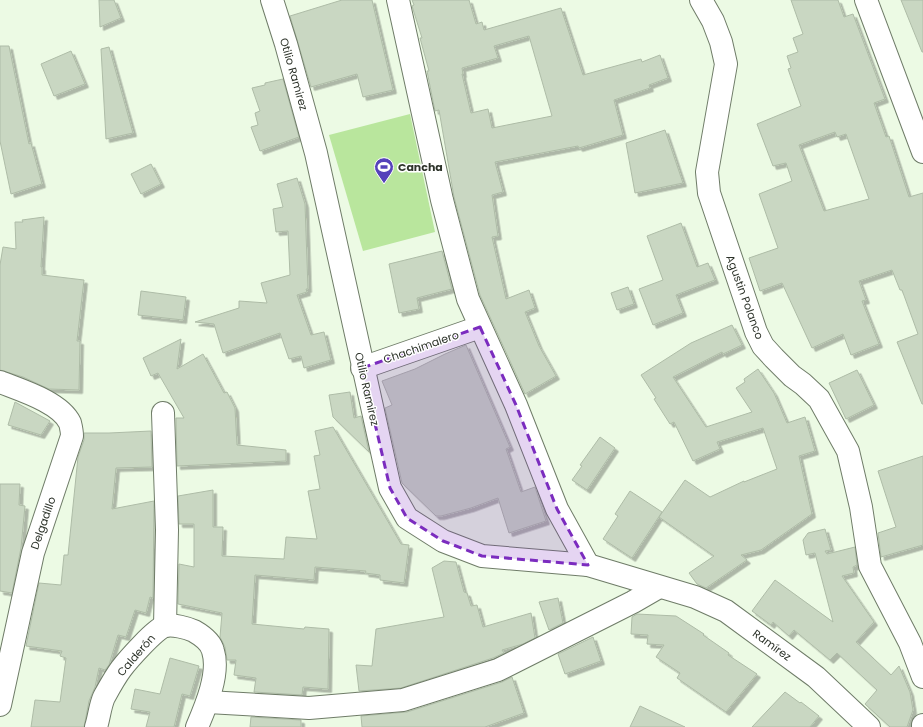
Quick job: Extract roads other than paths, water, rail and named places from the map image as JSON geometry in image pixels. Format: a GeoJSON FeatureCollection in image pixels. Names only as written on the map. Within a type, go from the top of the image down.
{"type":"FeatureCollection","features":[{"type":"Feature","properties":{"kind":"street","name":"Otilio Ramirez"},"geometry":{"type":"LineString","coordinates":[[272,0],[286,44],[316,153],[362,368],[390,488],[407,518],[443,541],[482,556],[588,566],[616,572],[659,587]]}},
{"type":"Feature","properties":{"kind":"street"},"geometry":{"type":"LineString","coordinates":[[398,0],[442,200],[468,299],[516,405],[557,509],[588,566]]}},
{"type":"Feature","properties":{"kind":"street","name":"Agustin Polanco"},"geometry":{"type":"LineString","coordinates":[[701,0],[713,21],[721,42],[726,64],[707,172],[709,193],[756,332],[763,346],[792,376],[819,399],[848,451],[861,507],[870,566],[910,643],[923,677]]}},
{"type":"Feature","properties":{"kind":"street"},"geometry":{"type":"LineString","coordinates":[[866,0],[923,152]]}},
{"type":"Feature","properties":{"kind":"street","name":"Chachimalero"},"geometry":{"type":"LineString","coordinates":[[362,368],[480,327]]}},
{"type":"Feature","properties":{"kind":"street","name":"Delgadillo"},"geometry":{"type":"LineString","coordinates":[[0,382],[42,399],[55,407],[70,423],[72,436],[33,553],[0,705]]}},
{"type":"Feature","properties":{"kind":"street"},"geometry":{"type":"LineString","coordinates":[[163,413],[167,530],[165,626]]}},
{"type":"Feature","properties":{"kind":"street"},"geometry":{"type":"LineString","coordinates":[[208,702],[309,708],[403,700],[498,670],[659,587]]}},
{"type":"Feature","properties":{"kind":"street","name":"Ramírez"},"geometry":{"type":"LineString","coordinates":[[659,587],[695,596],[726,611],[816,677],[869,727]]}},
{"type":"Feature","properties":{"kind":"street","name":"Calderón"},"geometry":{"type":"LineString","coordinates":[[96,727],[104,698],[122,668],[148,639],[165,626],[186,627],[198,633],[208,642],[213,650],[214,671],[208,702],[197,727]]}},
{"type":"Feature","properties":{"kind":"place","name":"Cancha"},"geometry":{"type":"Point","coordinates":[384,184]}}]}
